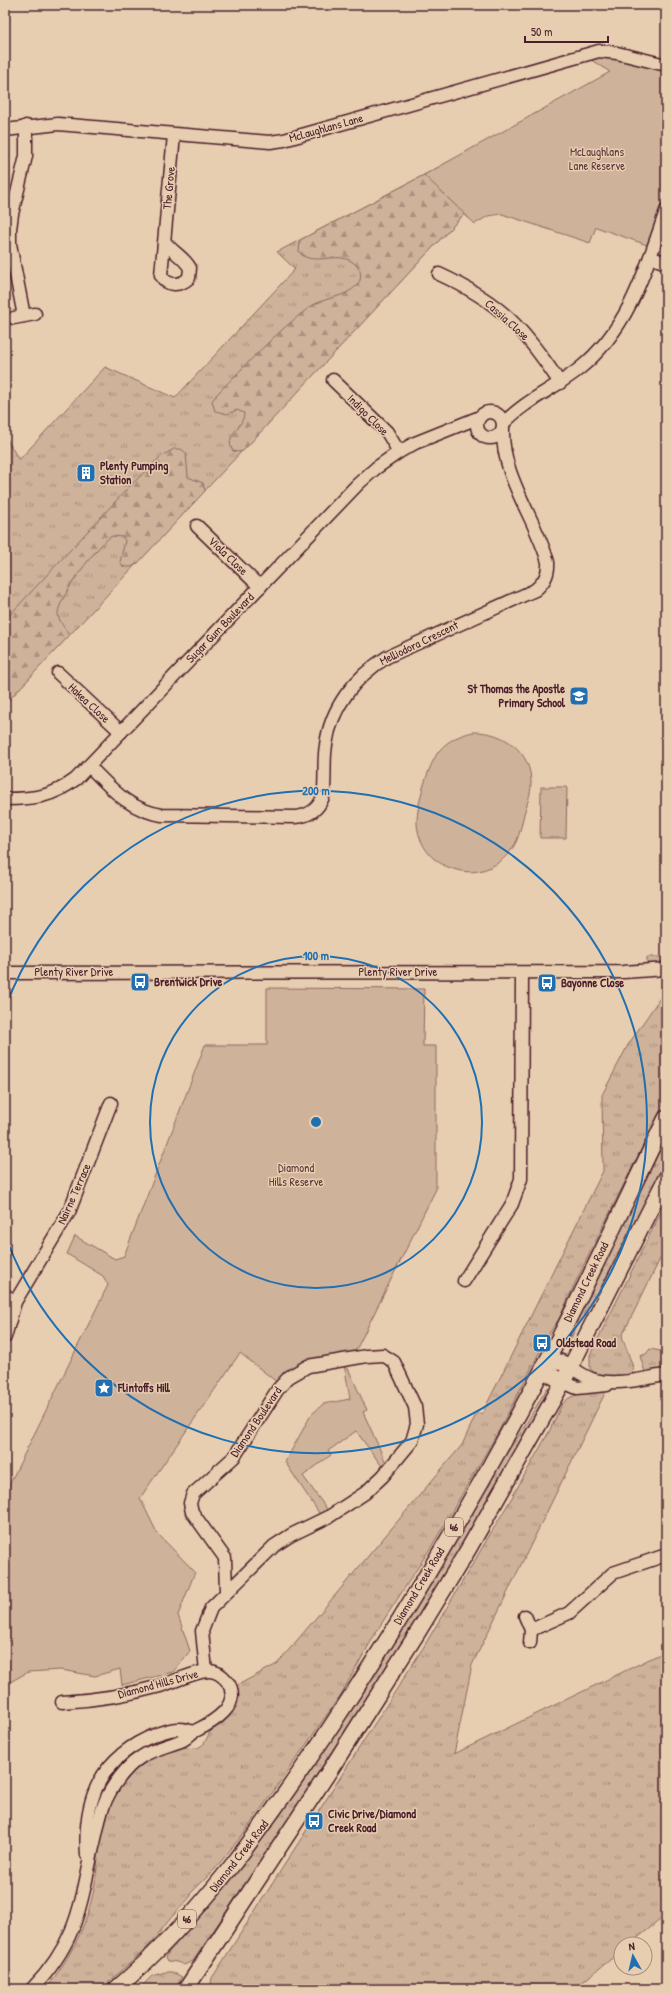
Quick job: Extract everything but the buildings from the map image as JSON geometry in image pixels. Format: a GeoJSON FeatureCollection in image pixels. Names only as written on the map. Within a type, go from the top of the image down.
{"type":"FeatureCollection","features":[{"type":"Feature","properties":{"kind":"main road","name":"Diamond Creek Road"},"geometry":{"type":"LineString","coordinates":[[116,1989],[160,1949],[233,1865],[274,1811],[384,1643],[480,1483],[546,1363],[666,1118]]}},
{"type":"Feature","properties":{"kind":"main road","name":"Diamond Creek Road"},"geometry":{"type":"LineString","coordinates":[[186,1989],[265,1871],[418,1632],[469,1548],[571,1367],[666,1178]]}},
{"type":"Feature","properties":{"kind":"main road"},"geometry":{"type":"LineString","coordinates":[[563,1382],[549,1374],[546,1363],[560,1362],[571,1367]]}},
{"type":"Feature","properties":{"kind":"street","name":"McLaughlans Lane"},"geometry":{"type":"LineString","coordinates":[[5,130],[26,126],[58,124],[256,141],[284,140],[592,52],[610,51],[666,65]]}},
{"type":"Feature","properties":{"kind":"street","name":"McLaughlans Lane"},"geometry":{"type":"LineString","coordinates":[[639,58],[666,62]]}},
{"type":"Feature","properties":{"kind":"street"},"geometry":{"type":"LineString","coordinates":[[24,316],[12,256],[10,229],[12,214],[26,156],[26,126]]}},
{"type":"Feature","properties":{"kind":"street","name":"The Grove"},"geometry":{"type":"LineString","coordinates":[[165,242],[174,135]]}},
{"type":"Feature","properties":{"kind":"street"},"geometry":{"type":"LineString","coordinates":[[533,398],[506,409],[483,414],[477,425],[481,434],[494,437],[501,432],[503,426],[516,410],[533,398],[560,383],[590,360],[616,329],[634,299],[666,211]]}},
{"type":"Feature","properties":{"kind":"street"},"geometry":{"type":"LineString","coordinates":[[650,257],[666,263]]}},
{"type":"Feature","properties":{"kind":"street","name":"Cassia Close"},"geometry":{"type":"LineString","coordinates":[[439,274],[477,293],[502,311],[530,340],[560,383]]}},
{"type":"Feature","properties":{"kind":"street","name":"Indigo Close"},"geometry":{"type":"LineString","coordinates":[[333,380],[387,432],[399,452]]}},
{"type":"Feature","properties":{"kind":"street"},"geometry":{"type":"LineString","coordinates":[[491,412],[499,416],[503,426]]}},
{"type":"Feature","properties":{"kind":"street","name":"Sugar Gum Boulevard"},"geometry":{"type":"LineString","coordinates":[[5,800],[28,799],[52,794],[72,782],[358,484],[376,468],[399,452],[480,417]]}},
{"type":"Feature","properties":{"kind":"street","name":"Melliodora Crescent"},"geometry":{"type":"LineString","coordinates":[[89,766],[128,803],[149,814],[295,817],[307,815],[313,812],[321,803],[323,797],[326,745],[332,721],[342,699],[357,680],[376,663],[387,657],[535,590],[544,581],[548,567],[546,556],[507,464],[502,444],[503,426]]}},
{"type":"Feature","properties":{"kind":"street","name":"Sugar Gum Boulevard"},"geometry":{"type":"LineString","coordinates":[[429,438],[456,433],[481,434]]}},
{"type":"Feature","properties":{"kind":"street","name":"Melliodora Crescent"},"geometry":{"type":"LineString","coordinates":[[481,434],[507,464]]}},
{"type":"Feature","properties":{"kind":"street","name":"Viola Close"},"geometry":{"type":"LineString","coordinates":[[197,526],[260,587]]}},
{"type":"Feature","properties":{"kind":"street","name":"Hakea Close"},"geometry":{"type":"LineString","coordinates":[[58,674],[121,732]]}},
{"type":"Feature","properties":{"kind":"street","name":"Plenty River Drive"},"geometry":{"type":"LineString","coordinates":[[5,973],[623,972],[666,969]]}},
{"type":"Feature","properties":{"kind":"street"},"geometry":{"type":"LineString","coordinates":[[464,1281],[512,1204],[521,1179],[522,972]]}},
{"type":"Feature","properties":{"kind":"street","name":"Plenty River Drive"},"geometry":{"type":"LineString","coordinates":[[623,972],[666,978]]}},
{"type":"Feature","properties":{"kind":"street","name":"Nairne Terrace"},"geometry":{"type":"LineString","coordinates":[[5,1337],[10,1298],[69,1212],[111,1103]]}},
{"type":"Feature","properties":{"kind":"street","name":"Diamond Boulevard"},"geometry":{"type":"LineString","coordinates":[[206,1671],[202,1643],[203,1625],[210,1608],[274,1546],[291,1535],[330,1516],[365,1493],[383,1476],[408,1447],[416,1429],[415,1407],[398,1368],[391,1358],[379,1354],[315,1365],[295,1372],[278,1390],[234,1457],[193,1494],[190,1503],[192,1512],[224,1558],[226,1569],[226,1592]]}},
{"type":"Feature","properties":{"kind":"street"},"geometry":{"type":"LineString","coordinates":[[571,1367],[596,1380],[616,1382]]}},
{"type":"Feature","properties":{"kind":"street"},"geometry":{"type":"LineString","coordinates":[[563,1382],[577,1388],[588,1388],[616,1382],[666,1375]]}},
{"type":"Feature","properties":{"kind":"street"},"geometry":{"type":"LineString","coordinates":[[531,1630],[569,1613],[613,1573],[666,1555]]}},
{"type":"Feature","properties":{"kind":"street"},"geometry":{"type":"LineString","coordinates":[[526,1616],[531,1630],[530,1643]]}},
{"type":"Feature","properties":{"kind":"street","name":"Diamond Hills Drive"},"geometry":{"type":"LineString","coordinates":[[32,1989],[51,1967],[67,1942],[81,1908],[101,1812],[111,1790],[130,1766],[141,1757],[153,1750],[183,1741],[188,1738],[192,1732],[208,1725],[220,1716],[227,1707],[231,1698],[231,1689],[224,1678],[218,1673],[206,1671],[161,1686],[118,1696],[62,1702]]}},
{"type":"Feature","properties":{"kind":"green space","name":"McLaughlans Lane Reserve"},"geometry":{"type":"Polygon","coordinates":[[[602,55],[666,68],[666,192],[647,245],[596,227],[590,243],[502,214],[488,216],[475,224],[424,175],[610,72],[588,58],[602,55]]]}},
{"type":"Feature","properties":{"kind":"green space"},"geometry":{"type":"Polygon","coordinates":[[[468,154],[470,219],[464,214],[243,451],[233,451],[230,440],[241,423],[244,413],[237,410],[227,414],[215,411],[212,401],[217,394],[262,349],[297,317],[310,307],[322,301],[347,293],[357,285],[360,280],[360,271],[357,266],[343,258],[312,259],[305,257],[299,252],[300,240],[460,156],[468,154]]]}},
{"type":"Feature","properties":{"kind":"green space"},"geometry":{"type":"Polygon","coordinates":[[[424,175],[464,214],[5,704],[5,436],[19,460],[105,367],[175,398],[295,269],[277,252],[424,175]]]}},
{"type":"Feature","properties":{"kind":"green space"},"geometry":{"type":"Polygon","coordinates":[[[174,449],[181,449],[186,453],[188,477],[203,483],[205,491],[137,564],[131,567],[124,567],[120,562],[125,541],[123,537],[112,536],[106,540],[71,585],[60,607],[58,614],[61,623],[69,636],[5,704],[5,620],[128,488],[160,457],[174,449]]]}},
{"type":"Feature","properties":{"kind":"green space"},"geometry":{"type":"Polygon","coordinates":[[[473,732],[495,735],[514,746],[527,762],[530,773],[531,788],[519,834],[513,848],[500,861],[492,866],[484,870],[466,872],[440,863],[427,851],[421,841],[418,830],[417,814],[427,775],[439,751],[450,741],[459,736],[473,732]]]}},
{"type":"Feature","properties":{"kind":"green space"},"geometry":{"type":"Polygon","coordinates":[[[541,787],[567,787],[566,838],[540,838],[541,787]]]}},
{"type":"Feature","properties":{"kind":"green space"},"geometry":{"type":"Polygon","coordinates":[[[647,957],[666,957],[666,965],[647,964],[647,957]]]}},
{"type":"Feature","properties":{"kind":"green space","name":"Diamond Hills Reserve"},"geometry":{"type":"Polygon","coordinates":[[[267,988],[424,989],[423,1046],[436,1046],[436,1189],[354,1354],[278,1383],[240,1353],[140,1498],[157,1533],[195,1572],[178,1615],[190,1651],[173,1672],[122,1685],[120,1669],[95,1676],[61,1670],[28,1672],[5,1685],[5,1498],[11,1481],[108,1285],[103,1276],[67,1254],[75,1236],[115,1259],[124,1256],[205,1045],[267,1045],[267,988]]]}},
{"type":"Feature","properties":{"kind":"green space"},"geometry":{"type":"Polygon","coordinates":[[[666,989],[666,1099],[576,1281],[559,1319],[550,1332],[497,1434],[433,1544],[378,1629],[340,1696],[247,1829],[215,1869],[190,1894],[191,1896],[170,1919],[148,1947],[101,1989],[46,1989],[68,1957],[89,1911],[95,1884],[102,1827],[111,1800],[123,1780],[137,1767],[154,1755],[163,1751],[180,1747],[196,1748],[203,1745],[211,1731],[226,1717],[233,1707],[236,1686],[277,1664],[462,1445],[477,1412],[482,1414],[603,1171],[602,1095],[628,1045],[666,989]]]}},
{"type":"Feature","properties":{"kind":"green space"},"geometry":{"type":"Polygon","coordinates":[[[666,1138],[666,1162],[607,1280],[585,1311],[566,1348],[562,1346],[666,1138]]]}},
{"type":"Feature","properties":{"kind":"green space"},"geometry":{"type":"Polygon","coordinates":[[[666,1202],[666,1247],[622,1336],[634,1370],[624,1376],[612,1378],[599,1375],[590,1368],[590,1355],[666,1202]]]}},
{"type":"Feature","properties":{"kind":"green space"},"geometry":{"type":"Polygon","coordinates":[[[650,1349],[666,1352],[666,1369],[645,1372],[640,1356],[646,1354],[650,1349]]]}},
{"type":"Feature","properties":{"kind":"green space"},"geometry":{"type":"Polygon","coordinates":[[[344,1364],[346,1364],[367,1410],[363,1412],[387,1465],[384,1469],[356,1431],[328,1451],[331,1455],[303,1476],[329,1512],[321,1516],[285,1462],[311,1415],[323,1404],[350,1399],[344,1364]]]}},
{"type":"Feature","properties":{"kind":"green space"},"geometry":{"type":"Polygon","coordinates":[[[547,1388],[551,1389],[452,1566],[355,1720],[193,1961],[184,1965],[177,1962],[168,1961],[166,1957],[169,1952],[227,1886],[290,1799],[498,1466],[523,1429],[547,1388]]]}},
{"type":"Feature","properties":{"kind":"green space"},"geometry":{"type":"Polygon","coordinates":[[[607,1389],[472,1665],[454,1754],[666,1651],[666,1915],[640,1936],[613,1936],[613,1957],[574,1989],[210,1989],[212,1978],[423,1648],[511,1499],[550,1430],[562,1404],[569,1398],[578,1394],[607,1389]]]}},
{"type":"Feature","properties":{"kind":"green space"},"geometry":{"type":"Polygon","coordinates":[[[165,1972],[172,1972],[182,1977],[174,1989],[139,1989],[152,1976],[165,1972]]]}},
{"type":"Feature","properties":{"kind":"place","name":"Plenty Pumping Station"},"geometry":{"type":"Point","coordinates":[86,473]}},
{"type":"Feature","properties":{"kind":"place","name":"St Thomas the Apostle Primary School"},"geometry":{"type":"Point","coordinates":[579,696]}},
{"type":"Feature","properties":{"kind":"place","name":"Brentwick Drive"},"geometry":{"type":"Point","coordinates":[140,982]}},
{"type":"Feature","properties":{"kind":"place","name":"Bayonne Close"},"geometry":{"type":"Point","coordinates":[547,983]}},
{"type":"Feature","properties":{"kind":"place","name":"Oldstead Road"},"geometry":{"type":"Point","coordinates":[542,1343]}},
{"type":"Feature","properties":{"kind":"place","name":"Flintoffs Hill"},"geometry":{"type":"Point","coordinates":[104,1388]}},
{"type":"Feature","properties":{"kind":"place","name":"Civic Drive/Diamond Creek Road"},"geometry":{"type":"Point","coordinates":[314,1821]}}]}
